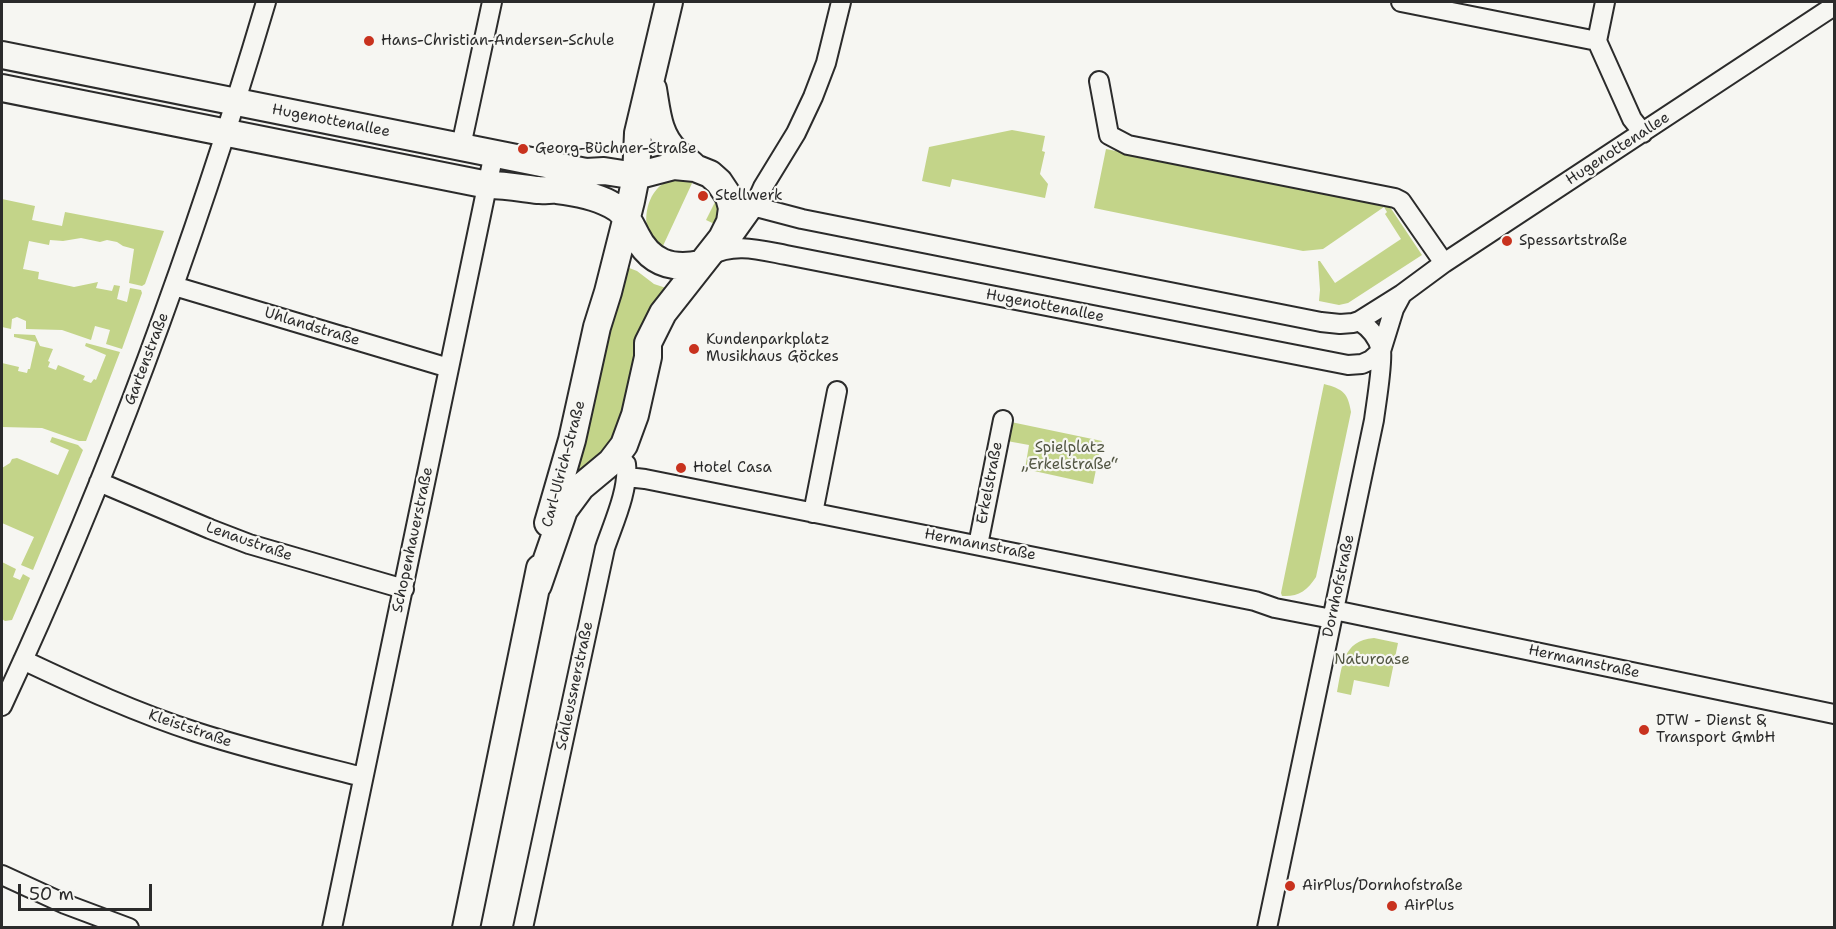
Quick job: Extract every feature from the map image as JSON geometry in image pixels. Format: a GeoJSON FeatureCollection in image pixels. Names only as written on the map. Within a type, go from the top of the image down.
{"type":"FeatureCollection","features":[{"type":"Feature","properties":{"kind":"main road","name":"Carl-Ulrich-Straße"},"geometry":{"type":"LineString","coordinates":[[466,927],[538,585],[544,543],[553,503],[572,440],[597,327],[629,209],[636,176],[638,133],[669,2]]}},
{"type":"Feature","properties":{"kind":"main road","name":"Hugenottenallee"},"geometry":{"type":"LineString","coordinates":[[2,55],[586,172],[604,171],[636,176],[674,166],[695,168]]}},
{"type":"Feature","properties":{"kind":"main road"},"geometry":{"type":"LineString","coordinates":[[651,79],[659,126],[668,144],[695,168],[710,174],[740,208],[712,256]]}},
{"type":"Feature","properties":{"kind":"main road"},"geometry":{"type":"LineString","coordinates":[[604,171],[617,159],[627,142],[638,103],[651,79]]}},
{"type":"Feature","properties":{"kind":"main road"},"geometry":{"type":"LineString","coordinates":[[2,88],[488,185],[542,191],[554,190],[598,199],[629,209],[641,185],[661,169]]}},
{"type":"Feature","properties":{"kind":"main road"},"geometry":{"type":"LineString","coordinates":[[542,191],[553,198],[582,203],[610,219],[618,232],[619,250]]}},
{"type":"Feature","properties":{"kind":"main road","name":"Hugenottenallee"},"geometry":{"type":"LineString","coordinates":[[629,209],[642,248],[653,258],[666,265],[677,267],[712,256]]}},
{"type":"Feature","properties":{"kind":"main road","name":"Schleussnerstraße"},"geometry":{"type":"LineString","coordinates":[[538,585],[564,510],[580,487],[611,462],[624,445],[632,426],[648,357],[648,343],[663,313],[712,256]]}},
{"type":"Feature","properties":{"kind":"street","name":"Gartenstraße"},"geometry":{"type":"LineString","coordinates":[[2,706],[99,482],[174,286],[266,2]]}},
{"type":"Feature","properties":{"kind":"street"},"geometry":{"type":"LineString","coordinates":[[461,146],[492,2]]}},
{"type":"Feature","properties":{"kind":"street"},"geometry":{"type":"LineString","coordinates":[[740,208],[763,187],[796,133],[826,63],[841,2]]}},
{"type":"Feature","properties":{"kind":"street"},"geometry":{"type":"LineString","coordinates":[[1401,2],[1597,41]]}},
{"type":"Feature","properties":{"kind":"street"},"geometry":{"type":"LineString","coordinates":[[1605,2],[1597,41],[1632,119],[1643,133]]}},
{"type":"Feature","properties":{"kind":"street","name":"Hugenottenallee"},"geometry":{"type":"LineString","coordinates":[[740,208],[1321,322],[1353,323],[1402,294],[1834,6]]}},
{"type":"Feature","properties":{"kind":"street"},"geometry":{"type":"LineString","coordinates":[[1099,81],[1109,135],[1128,145],[1395,198],[1401,201],[1444,264]]}},
{"type":"Feature","properties":{"kind":"street","name":"Schopenhauerstraße"},"geometry":{"type":"LineString","coordinates":[[332,927],[494,153]]}},
{"type":"Feature","properties":{"kind":"street","name":"Hugenottenallee"},"geometry":{"type":"LineString","coordinates":[[712,256],[744,248],[786,255],[1339,364],[1362,364],[1381,351]]}},
{"type":"Feature","properties":{"kind":"street","name":"Uhlandstraße"},"geometry":{"type":"LineString","coordinates":[[174,286],[449,368]]}},
{"type":"Feature","properties":{"kind":"street"},"geometry":{"type":"LineString","coordinates":[[1381,351],[1391,317],[1402,294]]}},
{"type":"Feature","properties":{"kind":"street"},"geometry":{"type":"LineString","coordinates":[[1359,321],[1369,327],[1376,336],[1381,351]]}},
{"type":"Feature","properties":{"kind":"street","name":"Dornhofstraße"},"geometry":{"type":"LineString","coordinates":[[1267,927],[1374,420],[1381,351]]}},
{"type":"Feature","properties":{"kind":"street"},"geometry":{"type":"LineString","coordinates":[[813,513],[837,391]]}},
{"type":"Feature","properties":{"kind":"street","name":"Erkelstraße"},"geometry":{"type":"LineString","coordinates":[[978,545],[1002,420]]}},
{"type":"Feature","properties":{"kind":"street","name":"Schleussnerstraße"},"geometry":{"type":"LineString","coordinates":[[523,927],[605,548],[627,477],[624,445]]}},
{"type":"Feature","properties":{"kind":"street","name":"Hermannstraße"},"geometry":{"type":"LineString","coordinates":[[627,477],[978,545],[1255,601],[1275,608],[1333,614],[1834,714]]}},
{"type":"Feature","properties":{"kind":"street","name":"Lenaustraße"},"geometry":{"type":"LineString","coordinates":[[99,482],[249,544],[404,589]]}},
{"type":"Feature","properties":{"kind":"street","name":"Kleiststraße"},"geometry":{"type":"LineString","coordinates":[[23,660],[123,705],[196,732],[258,751],[363,777]]}},
{"type":"Feature","properties":{"kind":"street"},"geometry":{"type":"LineString","coordinates":[[2,875],[65,904],[129,927]]}},
{"type":"Feature","properties":{"kind":"green space"},"geometry":{"type":"Polygon","coordinates":[[[1012,130],[1045,136],[1042,151],[1045,152],[1040,174],[1048,184],[1045,198],[952,179],[950,187],[922,181],[929,147],[1012,130]]]}},
{"type":"Feature","properties":{"kind":"green space"},"geometry":{"type":"Polygon","coordinates":[[[1106,149],[1390,207],[1422,255],[1348,303],[1339,305],[1319,301],[1318,261],[1335,283],[1401,239],[1385,214],[1387,212],[1384,207],[1323,249],[1303,251],[1094,208],[1106,149]]]}},
{"type":"Feature","properties":{"kind":"green space"},"geometry":{"type":"Polygon","coordinates":[[[682,177],[694,179],[662,248],[654,241],[647,227],[648,206],[659,187],[668,181],[682,177]]]}},
{"type":"Feature","properties":{"kind":"green space"},"geometry":{"type":"Polygon","coordinates":[[[2,199],[35,206],[32,220],[62,226],[65,212],[164,231],[145,284],[142,286],[129,283],[134,249],[117,242],[107,240],[100,242],[81,238],[63,241],[50,240],[49,245],[29,241],[23,269],[39,272],[38,279],[74,287],[98,282],[96,288],[112,291],[114,285],[120,286],[117,299],[127,302],[130,288],[141,290],[142,293],[122,349],[106,344],[110,330],[95,326],[91,340],[62,330],[26,329],[26,321],[17,317],[12,319],[11,329],[2,327],[2,199]]]}},
{"type":"Feature","properties":{"kind":"green space"},"geometry":{"type":"Polygon","coordinates":[[[715,202],[718,203],[723,228],[706,220],[715,202]]]}},
{"type":"Feature","properties":{"kind":"green space"},"geometry":{"type":"Polygon","coordinates":[[[624,266],[637,271],[654,284],[672,290],[612,444],[575,477],[573,469],[624,266]]]}},
{"type":"Feature","properties":{"kind":"green space"},"geometry":{"type":"Polygon","coordinates":[[[14,334],[35,335],[40,346],[53,349],[48,367],[56,370],[58,365],[85,376],[83,380],[91,383],[94,379],[96,380],[106,355],[85,346],[86,343],[120,352],[86,441],[79,441],[42,428],[2,427],[2,363],[19,367],[18,371],[27,373],[36,342],[14,337],[14,334]]]}},
{"type":"Feature","properties":{"kind":"green space"},"geometry":{"type":"Polygon","coordinates":[[[1324,384],[1344,393],[1351,412],[1316,577],[1302,592],[1282,596],[1281,593],[1324,384]]]}},
{"type":"Feature","properties":{"kind":"green space","name":"Spielplatz „Erkelstraße“"},"geometry":{"type":"Polygon","coordinates":[[[1011,422],[1102,441],[1093,484],[1025,469],[1029,445],[1007,441],[1011,422]]]}},
{"type":"Feature","properties":{"kind":"green space"},"geometry":{"type":"Polygon","coordinates":[[[52,437],[78,445],[83,450],[33,570],[21,565],[34,537],[2,523],[2,468],[12,459],[17,458],[58,475],[69,450],[50,442],[52,437]]]}},
{"type":"Feature","properties":{"kind":"green space"},"geometry":{"type":"Polygon","coordinates":[[[2,562],[16,569],[13,577],[20,580],[23,574],[30,578],[12,620],[5,621],[2,619],[2,562]]]}},
{"type":"Feature","properties":{"kind":"green space","name":"Naturoase"},"geometry":{"type":"Polygon","coordinates":[[[1374,638],[1398,643],[1389,687],[1354,680],[1351,695],[1337,692],[1345,657],[1355,644],[1374,638]]]}},
{"type":"Feature","properties":{"kind":"place","name":"Hans-Christian-Andersen-Schule"},"geometry":{"type":"Point","coordinates":[369,41]}},
{"type":"Feature","properties":{"kind":"place","name":"Georg-Büchner-Straße"},"geometry":{"type":"Point","coordinates":[523,149]}},
{"type":"Feature","properties":{"kind":"place","name":"Stellwerk"},"geometry":{"type":"Point","coordinates":[703,196]}},
{"type":"Feature","properties":{"kind":"place","name":"Spessartstraße"},"geometry":{"type":"Point","coordinates":[1507,241]}},
{"type":"Feature","properties":{"kind":"place","name":"Kundenparkplatz Musikhaus Göckes"},"geometry":{"type":"Point","coordinates":[694,349]}},
{"type":"Feature","properties":{"kind":"place","name":"Hotel Casa"},"geometry":{"type":"Point","coordinates":[681,468]}},
{"type":"Feature","properties":{"kind":"place","name":"DTW - Dienst & Transport GmbH"},"geometry":{"type":"Point","coordinates":[1644,730]}},
{"type":"Feature","properties":{"kind":"place","name":"AirPlus/Dornhofstraße"},"geometry":{"type":"Point","coordinates":[1290,886]}},
{"type":"Feature","properties":{"kind":"place","name":"AirPlus"},"geometry":{"type":"Point","coordinates":[1392,906]}}]}
